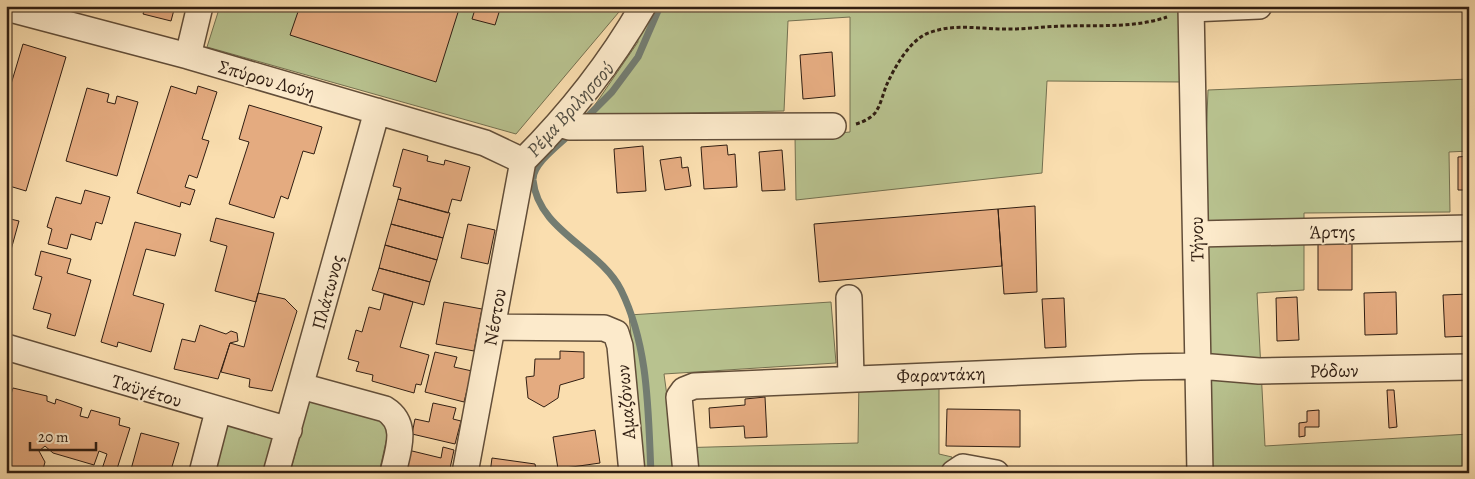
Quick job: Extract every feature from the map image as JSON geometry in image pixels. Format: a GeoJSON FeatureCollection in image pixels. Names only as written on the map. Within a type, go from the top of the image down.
{"type":"FeatureCollection","features":[{"type":"Feature","properties":{"kind":"street"},"geometry":{"type":"LineString","coordinates":[[188,56],[200,6]]}},
{"type":"Feature","properties":{"kind":"street"},"geometry":{"type":"LineString","coordinates":[[523,161],[572,126],[643,6]]}},
{"type":"Feature","properties":{"kind":"street"},"geometry":{"type":"LineString","coordinates":[[1191,8],[1259,6]]}},
{"type":"Feature","properties":{"kind":"street","name":"Σπύρου Λούη"},"geometry":{"type":"LineString","coordinates":[[6,8],[188,56],[377,111],[485,143],[523,161]]}},
{"type":"Feature","properties":{"kind":"street","name":"Τήνου"},"geometry":{"type":"LineString","coordinates":[[1191,8],[1200,366],[1200,473]]}},
{"type":"Feature","properties":{"kind":"street","name":"Πλάτωνος"},"geometry":{"type":"LineString","coordinates":[[276,473],[377,111]]}},
{"type":"Feature","properties":{"kind":"street"},"geometry":{"type":"LineString","coordinates":[[572,126],[833,126]]}},
{"type":"Feature","properties":{"kind":"street","name":"Νέστου"},"geometry":{"type":"LineString","coordinates":[[465,473],[523,161]]}},
{"type":"Feature","properties":{"kind":"street","name":"Άρτης"},"geometry":{"type":"LineString","coordinates":[[1196,234],[1469,228]]}},
{"type":"Feature","properties":{"kind":"street"},"geometry":{"type":"LineString","coordinates":[[849,298],[851,378]]}},
{"type":"Feature","properties":{"kind":"street","name":"Αμαζόνων"},"geometry":{"type":"LineString","coordinates":[[492,327],[604,328],[616,333],[620,346],[632,473]]}},
{"type":"Feature","properties":{"kind":"street","name":"Ταϋγέτου"},"geometry":{"type":"LineString","coordinates":[[6,347],[218,411],[289,430]]}},
{"type":"Feature","properties":{"kind":"street","name":"Ρόδων"},"geometry":{"type":"LineString","coordinates":[[1200,366],[1259,371],[1469,367]]}},
{"type":"Feature","properties":{"kind":"street","name":"Φαραντάκη"},"geometry":{"type":"LineString","coordinates":[[686,473],[679,398],[684,390],[694,386],[851,378],[1200,366]]}},
{"type":"Feature","properties":{"kind":"street"},"geometry":{"type":"LineString","coordinates":[[301,386],[385,409],[392,414],[400,426],[394,473]]}},
{"type":"Feature","properties":{"kind":"street"},"geometry":{"type":"LineString","coordinates":[[202,473],[218,411]]}},
{"type":"Feature","properties":{"kind":"street"},"geometry":{"type":"LineString","coordinates":[[956,470],[968,467],[996,473]]}},
{"type":"Feature","properties":{"kind":"path"},"geometry":{"type":"LineString","coordinates":[[833,126],[862,122],[876,112],[887,84],[909,48],[925,35],[944,29],[966,26],[1012,29],[1140,23],[1191,8]]}},
{"type":"Feature","properties":{"kind":"green space"},"geometry":{"type":"Polygon","coordinates":[[[220,6],[624,6],[516,134],[207,47],[220,6]]]}},
{"type":"Feature","properties":{"kind":"green space"},"geometry":{"type":"Polygon","coordinates":[[[651,6],[1181,6],[1183,82],[1047,81],[1042,173],[796,200],[795,137],[850,132],[850,17],[788,21],[784,111],[588,115],[638,42],[637,26],[651,6]]]}},
{"type":"Feature","properties":{"kind":"green space"},"geometry":{"type":"Polygon","coordinates":[[[1469,79],[1469,151],[1449,152],[1450,212],[1304,213],[1304,290],[1257,293],[1265,446],[1469,434],[1469,473],[1208,473],[1203,219],[1208,90],[1469,79]]]}},
{"type":"Feature","properties":{"kind":"green space"},"geometry":{"type":"Polygon","coordinates":[[[831,302],[836,363],[664,374],[674,448],[858,443],[859,378],[939,379],[939,454],[952,457],[947,473],[644,473],[629,315],[831,302]]]}},
{"type":"Feature","properties":{"kind":"green space"},"geometry":{"type":"Polygon","coordinates":[[[310,397],[391,419],[379,473],[290,473],[310,397]]]}},
{"type":"Feature","properties":{"kind":"green space"},"geometry":{"type":"Polygon","coordinates":[[[222,423],[274,436],[264,473],[208,471],[222,423]]]}},
{"type":"Feature","properties":{"kind":"building"},"geometry":{"type":"Polygon","coordinates":[[[146,6],[175,6],[171,21],[143,14],[146,6]]]}},
{"type":"Feature","properties":{"kind":"building"},"geometry":{"type":"Polygon","coordinates":[[[300,6],[460,6],[436,82],[290,35],[300,6]]]}},
{"type":"Feature","properties":{"kind":"building"},"geometry":{"type":"Polygon","coordinates":[[[476,6],[501,6],[495,25],[472,19],[476,6]]]}},
{"type":"Feature","properties":{"kind":"building"},"geometry":{"type":"Polygon","coordinates":[[[23,44],[66,57],[26,191],[6,185],[6,101],[23,44]]]}},
{"type":"Feature","properties":{"kind":"building"},"geometry":{"type":"Polygon","coordinates":[[[832,52],[835,96],[803,99],[800,55],[832,52]]]}},
{"type":"Feature","properties":{"kind":"building"},"geometry":{"type":"Polygon","coordinates":[[[171,86],[196,94],[198,86],[217,92],[202,139],[209,141],[197,178],[189,175],[185,187],[195,190],[190,205],[181,202],[180,207],[137,193],[171,86]]]}},
{"type":"Feature","properties":{"kind":"building"},"geometry":{"type":"Polygon","coordinates":[[[87,88],[109,94],[107,102],[115,104],[117,96],[138,102],[117,176],[66,161],[87,88]]]}},
{"type":"Feature","properties":{"kind":"building"},"geometry":{"type":"Polygon","coordinates":[[[249,105],[322,127],[314,154],[303,151],[288,199],[281,196],[274,218],[229,204],[249,142],[239,139],[249,105]]]}},
{"type":"Feature","properties":{"kind":"building"},"geometry":{"type":"Polygon","coordinates":[[[727,145],[728,155],[735,154],[737,187],[704,189],[701,147],[727,145]]]}},
{"type":"Feature","properties":{"kind":"building"},"geometry":{"type":"Polygon","coordinates":[[[643,146],[646,191],[617,193],[614,149],[643,146]]]}},
{"type":"Feature","properties":{"kind":"building"},"geometry":{"type":"Polygon","coordinates":[[[403,149],[428,156],[427,161],[444,165],[445,160],[470,167],[461,201],[452,199],[448,213],[398,199],[401,188],[393,186],[403,149]]]}},
{"type":"Feature","properties":{"kind":"building"},"geometry":{"type":"Polygon","coordinates":[[[782,150],[785,190],[762,191],[759,152],[782,150]]]}},
{"type":"Feature","properties":{"kind":"building"},"geometry":{"type":"Polygon","coordinates":[[[1469,156],[1469,190],[1458,190],[1458,157],[1469,156]]]}},
{"type":"Feature","properties":{"kind":"building"},"geometry":{"type":"Polygon","coordinates":[[[681,157],[682,168],[688,167],[691,186],[665,190],[660,160],[681,157]]]}},
{"type":"Feature","properties":{"kind":"building"},"geometry":{"type":"Polygon","coordinates":[[[85,190],[110,197],[102,224],[96,222],[91,240],[71,234],[67,249],[48,244],[52,229],[47,227],[56,197],[81,204],[85,190]]]}},
{"type":"Feature","properties":{"kind":"building"},"geometry":{"type":"Polygon","coordinates":[[[398,199],[450,213],[443,238],[391,224],[398,199]]]}},
{"type":"Feature","properties":{"kind":"building"},"geometry":{"type":"Polygon","coordinates":[[[1035,206],[1037,292],[1004,294],[998,209],[1035,206]]]}},
{"type":"Feature","properties":{"kind":"building"},"geometry":{"type":"Polygon","coordinates":[[[998,209],[1002,266],[819,282],[814,224],[998,209]]]}},
{"type":"Feature","properties":{"kind":"building"},"geometry":{"type":"Polygon","coordinates":[[[6,218],[19,221],[6,268],[6,218]]]}},
{"type":"Feature","properties":{"kind":"building"},"geometry":{"type":"Polygon","coordinates":[[[216,218],[274,233],[256,302],[215,291],[227,246],[210,241],[216,218]]]}},
{"type":"Feature","properties":{"kind":"building"},"geometry":{"type":"Polygon","coordinates":[[[135,222],[181,234],[175,256],[146,249],[133,295],[164,304],[151,352],[118,342],[117,347],[101,342],[135,222]]]}},
{"type":"Feature","properties":{"kind":"building"},"geometry":{"type":"Polygon","coordinates":[[[391,224],[443,238],[437,260],[385,245],[391,224]]]}},
{"type":"Feature","properties":{"kind":"building"},"geometry":{"type":"Polygon","coordinates":[[[468,224],[495,230],[488,264],[461,258],[468,224]]]}},
{"type":"Feature","properties":{"kind":"building"},"geometry":{"type":"Polygon","coordinates":[[[1318,243],[1352,243],[1352,290],[1318,290],[1318,243]]]}},
{"type":"Feature","properties":{"kind":"building"},"geometry":{"type":"Polygon","coordinates":[[[385,245],[437,260],[430,282],[379,268],[385,245]]]}},
{"type":"Feature","properties":{"kind":"building"},"geometry":{"type":"Polygon","coordinates":[[[41,251],[71,259],[67,273],[91,280],[75,336],[47,328],[51,314],[33,309],[42,277],[35,275],[41,251]]]}},
{"type":"Feature","properties":{"kind":"building"},"geometry":{"type":"Polygon","coordinates":[[[379,268],[430,282],[424,305],[372,290],[379,268]]]}},
{"type":"Feature","properties":{"kind":"building"},"geometry":{"type":"Polygon","coordinates":[[[1396,292],[1397,334],[1365,335],[1364,293],[1396,292]]]}},
{"type":"Feature","properties":{"kind":"building"},"geometry":{"type":"Polygon","coordinates":[[[258,293],[285,299],[297,311],[272,391],[249,387],[250,379],[221,372],[230,343],[244,347],[258,293]]]}},
{"type":"Feature","properties":{"kind":"building"},"geometry":{"type":"Polygon","coordinates":[[[384,294],[413,302],[400,347],[429,355],[421,385],[416,384],[414,393],[372,381],[373,375],[356,371],[359,362],[348,359],[356,330],[362,332],[369,307],[380,310],[384,294]]]}},
{"type":"Feature","properties":{"kind":"building"},"geometry":{"type":"Polygon","coordinates":[[[1469,294],[1469,336],[1445,337],[1443,295],[1469,294]]]}},
{"type":"Feature","properties":{"kind":"building"},"geometry":{"type":"Polygon","coordinates":[[[1297,297],[1299,340],[1277,341],[1276,298],[1297,297]]]}},
{"type":"Feature","properties":{"kind":"building"},"geometry":{"type":"Polygon","coordinates":[[[1064,298],[1066,347],[1045,348],[1042,299],[1064,298]]]}},
{"type":"Feature","properties":{"kind":"building"},"geometry":{"type":"Polygon","coordinates":[[[444,302],[482,309],[474,351],[436,344],[444,302]]]}},
{"type":"Feature","properties":{"kind":"building"},"geometry":{"type":"Polygon","coordinates":[[[200,325],[226,334],[231,331],[237,333],[238,341],[230,343],[218,379],[174,369],[182,339],[195,342],[200,325]]]}},
{"type":"Feature","properties":{"kind":"building"},"geometry":{"type":"Polygon","coordinates":[[[560,351],[584,352],[584,378],[560,385],[558,398],[544,407],[528,398],[526,377],[534,376],[535,359],[560,359],[560,351]]]}},
{"type":"Feature","properties":{"kind":"building"},"geometry":{"type":"Polygon","coordinates":[[[435,352],[457,357],[454,367],[472,371],[464,402],[425,392],[435,352]]]}},
{"type":"Feature","properties":{"kind":"building"},"geometry":{"type":"Polygon","coordinates":[[[13,388],[47,396],[47,401],[55,404],[56,399],[82,408],[80,416],[88,418],[91,410],[120,418],[119,425],[130,428],[116,472],[102,469],[107,454],[99,451],[94,465],[53,453],[45,446],[39,451],[45,462],[42,473],[6,473],[6,410],[13,388]]]}},
{"type":"Feature","properties":{"kind":"building"},"geometry":{"type":"Polygon","coordinates":[[[1387,390],[1394,390],[1397,427],[1389,428],[1387,390]]]}},
{"type":"Feature","properties":{"kind":"building"},"geometry":{"type":"Polygon","coordinates":[[[765,397],[767,437],[745,438],[744,426],[710,428],[709,408],[745,405],[745,399],[765,397]]]}},
{"type":"Feature","properties":{"kind":"building"},"geometry":{"type":"Polygon","coordinates":[[[433,403],[456,408],[453,419],[461,421],[455,444],[412,434],[415,419],[429,422],[433,403]]]}},
{"type":"Feature","properties":{"kind":"building"},"geometry":{"type":"Polygon","coordinates":[[[947,409],[1020,410],[1020,447],[946,446],[947,409]]]}},
{"type":"Feature","properties":{"kind":"building"},"geometry":{"type":"Polygon","coordinates":[[[1319,410],[1319,427],[1305,427],[1305,436],[1299,437],[1299,423],[1307,422],[1307,411],[1319,410]]]}},
{"type":"Feature","properties":{"kind":"building"},"geometry":{"type":"Polygon","coordinates":[[[595,430],[600,463],[558,469],[553,437],[595,430]]]}},
{"type":"Feature","properties":{"kind":"building"},"geometry":{"type":"Polygon","coordinates":[[[141,433],[179,443],[171,470],[166,469],[165,473],[130,473],[141,433]]]}},
{"type":"Feature","properties":{"kind":"building"},"geometry":{"type":"Polygon","coordinates":[[[443,447],[454,450],[449,473],[403,473],[408,450],[441,458],[443,447]]]}},
{"type":"Feature","properties":{"kind":"building"},"geometry":{"type":"Polygon","coordinates":[[[492,458],[535,464],[537,473],[490,473],[492,458]]]}},
{"type":"Feature","properties":{"kind":"waterway","name":"Ρέμα Βριλησσού"},"geometry":{"type":"LineString","coordinates":[[583,121],[612,92],[638,57],[660,6]]}},
{"type":"Feature","properties":{"kind":"waterway","name":"Ρέμα Βριλησσού"},"geometry":{"type":"LineString","coordinates":[[570,134],[537,167],[533,180],[537,198],[546,213],[599,262],[621,290],[637,334],[642,357],[648,403],[651,473]]}}]}
